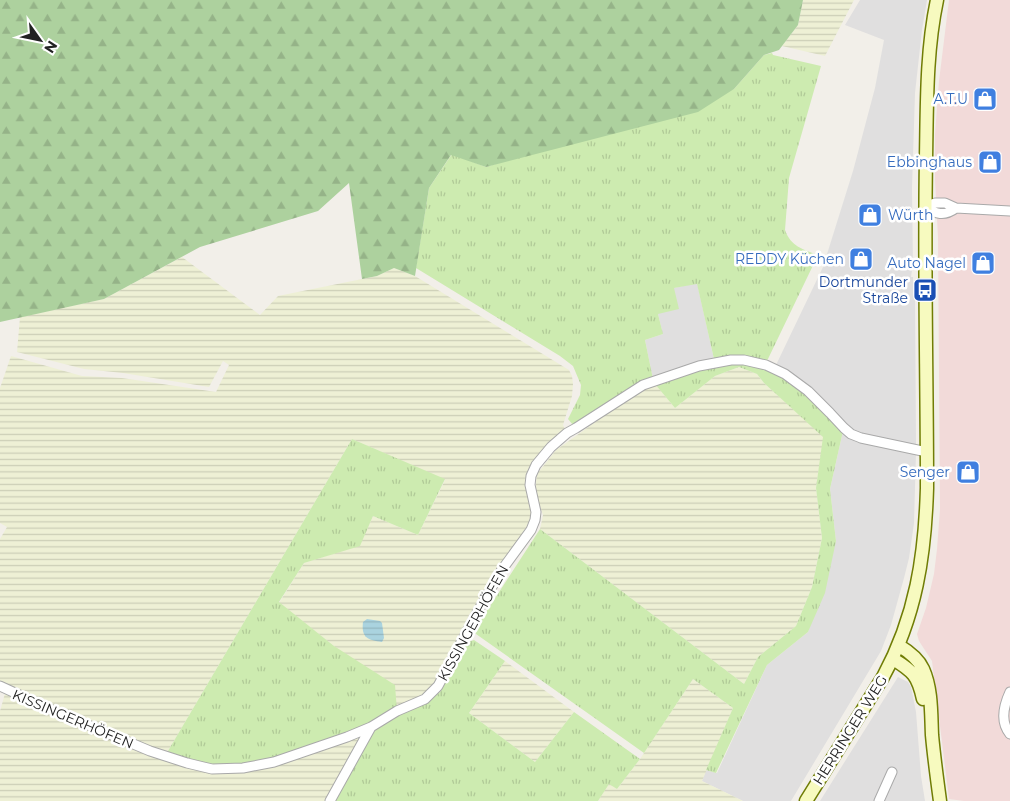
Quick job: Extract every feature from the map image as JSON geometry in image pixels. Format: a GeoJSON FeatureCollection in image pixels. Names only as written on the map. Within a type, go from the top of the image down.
{"type":"FeatureCollection","features":[{"type":"Feature","properties":{"kind":"main road"},"geometry":{"type":"LineString","coordinates":[[933,801],[920,686],[914,674],[893,659],[910,614],[922,562],[926,524],[924,207],[928,68],[937,0]]}},
{"type":"Feature","properties":{"kind":"main road"},"geometry":{"type":"LineString","coordinates":[[898,645],[912,654],[920,663],[929,687],[934,761],[940,801]]}},
{"type":"Feature","properties":{"kind":"main road","name":"HERRINGER WEG"},"geometry":{"type":"LineString","coordinates":[[806,801],[893,659]]}},
{"type":"Feature","properties":{"kind":"street"},"geometry":{"type":"LineString","coordinates":[[924,207],[935,213],[944,214],[956,208],[1010,210]]}},
{"type":"Feature","properties":{"kind":"street","name":"KISSINGERHÖFEN"},"geometry":{"type":"LineString","coordinates":[[0,686],[36,704],[150,751],[187,763],[212,769],[243,768],[274,762],[347,737],[371,727],[397,711],[426,699],[438,686],[501,571],[531,530],[536,512],[530,485],[531,476],[536,465],[550,447],[566,433],[643,385],[715,362],[744,360],[756,362],[774,368],[808,391],[851,434],[861,438],[927,452]]}},
{"type":"Feature","properties":{"kind":"street"},"geometry":{"type":"LineString","coordinates":[[1010,692],[1005,703],[1004,712],[1005,724],[1010,734]]}},
{"type":"Feature","properties":{"kind":"street"},"geometry":{"type":"LineString","coordinates":[[330,801],[371,727]]}},
{"type":"Feature","properties":{"kind":"street"},"geometry":{"type":"LineString","coordinates":[[879,801],[892,772]]}},
{"type":"Feature","properties":{"kind":"shaded area"},"geometry":{"type":"Polygon","coordinates":[[[860,0],[927,0],[915,93],[912,188],[913,270],[911,277],[913,277],[913,295],[915,295],[916,447],[853,432],[809,388],[776,365],[823,267],[853,171],[875,88],[884,40],[845,25],[860,0]]]}},
{"type":"Feature","properties":{"kind":"shaded area"},"geometry":{"type":"Polygon","coordinates":[[[949,0],[1010,0],[1010,801],[964,801],[949,799],[932,661],[919,641],[917,634],[926,608],[934,574],[940,509],[938,237],[935,134],[939,81],[949,0]]]}},
{"type":"Feature","properties":{"kind":"shaded area"},"geometry":{"type":"Polygon","coordinates":[[[697,283],[714,359],[653,379],[645,340],[663,334],[658,314],[674,288],[697,283]]]}},
{"type":"Feature","properties":{"kind":"shaded area"},"geometry":{"type":"Polygon","coordinates":[[[843,431],[856,442],[916,452],[914,523],[904,578],[891,625],[881,651],[791,801],[743,801],[702,781],[706,770],[717,773],[767,665],[808,632],[836,541],[830,489],[843,431]]]}},
{"type":"Feature","properties":{"kind":"shaded area"},"geometry":{"type":"Polygon","coordinates":[[[898,677],[908,682],[911,687],[916,712],[925,801],[820,801],[898,677]]]}},
{"type":"Feature","properties":{"kind":"green space"},"geometry":{"type":"Polygon","coordinates":[[[0,0],[803,0],[798,25],[779,50],[764,55],[734,89],[698,112],[486,167],[451,155],[429,188],[415,276],[394,268],[377,276],[362,279],[349,183],[318,211],[200,247],[104,299],[0,322],[0,0]]]}},
{"type":"Feature","properties":{"kind":"green space"},"geometry":{"type":"Polygon","coordinates":[[[803,0],[854,0],[825,56],[782,46],[798,25],[803,0]]]}},
{"type":"Feature","properties":{"kind":"green space"},"geometry":{"type":"Polygon","coordinates":[[[772,53],[773,55],[821,66],[789,178],[785,230],[794,244],[818,255],[767,361],[741,356],[714,359],[697,284],[674,288],[679,309],[658,314],[663,334],[645,340],[653,379],[573,425],[568,419],[580,395],[581,385],[573,366],[560,356],[416,268],[429,188],[452,154],[486,167],[734,89],[764,55],[772,53]]]}},
{"type":"Feature","properties":{"kind":"green space"},"geometry":{"type":"Polygon","coordinates":[[[182,257],[260,315],[278,296],[377,276],[394,268],[415,276],[569,370],[573,384],[572,396],[563,425],[567,433],[531,476],[535,520],[468,631],[438,686],[397,711],[334,646],[279,603],[304,563],[360,545],[373,516],[418,535],[445,480],[352,439],[165,756],[371,727],[330,801],[0,801],[0,711],[6,690],[0,686],[0,539],[7,527],[0,523],[0,388],[11,356],[82,376],[122,378],[216,392],[229,365],[223,361],[209,387],[123,373],[84,369],[17,352],[20,317],[104,299],[182,257]]]}},
{"type":"Feature","properties":{"kind":"green space"},"geometry":{"type":"Polygon","coordinates":[[[748,363],[779,374],[843,431],[830,489],[836,541],[825,593],[808,632],[767,665],[716,773],[706,770],[733,708],[693,679],[644,753],[476,634],[475,629],[540,529],[744,684],[758,657],[796,626],[812,587],[822,538],[816,488],[823,437],[764,383],[757,374],[739,367],[715,376],[675,408],[655,384],[717,365],[748,363]]]}},
{"type":"Feature","properties":{"kind":"green space"},"geometry":{"type":"Polygon","coordinates":[[[739,367],[757,374],[764,383],[824,437],[816,488],[822,538],[812,587],[796,626],[758,657],[744,684],[540,529],[543,515],[535,492],[537,474],[556,450],[653,381],[675,408],[715,376],[739,367]]]}},
{"type":"Feature","properties":{"kind":"green space"},"geometry":{"type":"Polygon","coordinates":[[[352,439],[445,479],[418,535],[373,516],[360,546],[304,563],[279,602],[334,646],[395,685],[397,711],[299,754],[226,769],[165,756],[352,439]]]}},
{"type":"Feature","properties":{"kind":"green space"},"geometry":{"type":"Polygon","coordinates":[[[474,640],[505,661],[469,713],[535,762],[574,712],[640,759],[617,789],[609,784],[598,801],[335,801],[374,731],[398,715],[429,701],[440,692],[465,643],[474,640]]]}},
{"type":"Feature","properties":{"kind":"green space"},"geometry":{"type":"Polygon","coordinates":[[[505,661],[574,712],[535,762],[469,713],[505,661]]]}},
{"type":"Feature","properties":{"kind":"green space"},"geometry":{"type":"Polygon","coordinates":[[[693,679],[733,708],[702,781],[743,801],[598,801],[609,783],[617,789],[640,759],[693,679]]]}},
{"type":"Feature","properties":{"kind":"water"},"geometry":{"type":"Polygon","coordinates":[[[367,619],[382,623],[384,638],[382,642],[369,639],[364,635],[363,622],[367,619]]]}},
{"type":"Feature","properties":{"kind":"place","name":"A.T.U"},"geometry":{"type":"Point","coordinates":[985,99]}},
{"type":"Feature","properties":{"kind":"place","name":"Ebbinghaus"},"geometry":{"type":"Point","coordinates":[990,162]}},
{"type":"Feature","properties":{"kind":"place","name":"Würth"},"geometry":{"type":"Point","coordinates":[870,215]}},
{"type":"Feature","properties":{"kind":"place","name":"REDDY Küchen"},"geometry":{"type":"Point","coordinates":[861,259]}},
{"type":"Feature","properties":{"kind":"place","name":"Auto Nagel"},"geometry":{"type":"Point","coordinates":[983,263]}},
{"type":"Feature","properties":{"kind":"place","name":"Dortmunder Straße"},"geometry":{"type":"Point","coordinates":[925,290]}},
{"type":"Feature","properties":{"kind":"place","name":"Senger"},"geometry":{"type":"Point","coordinates":[968,472]}}]}
